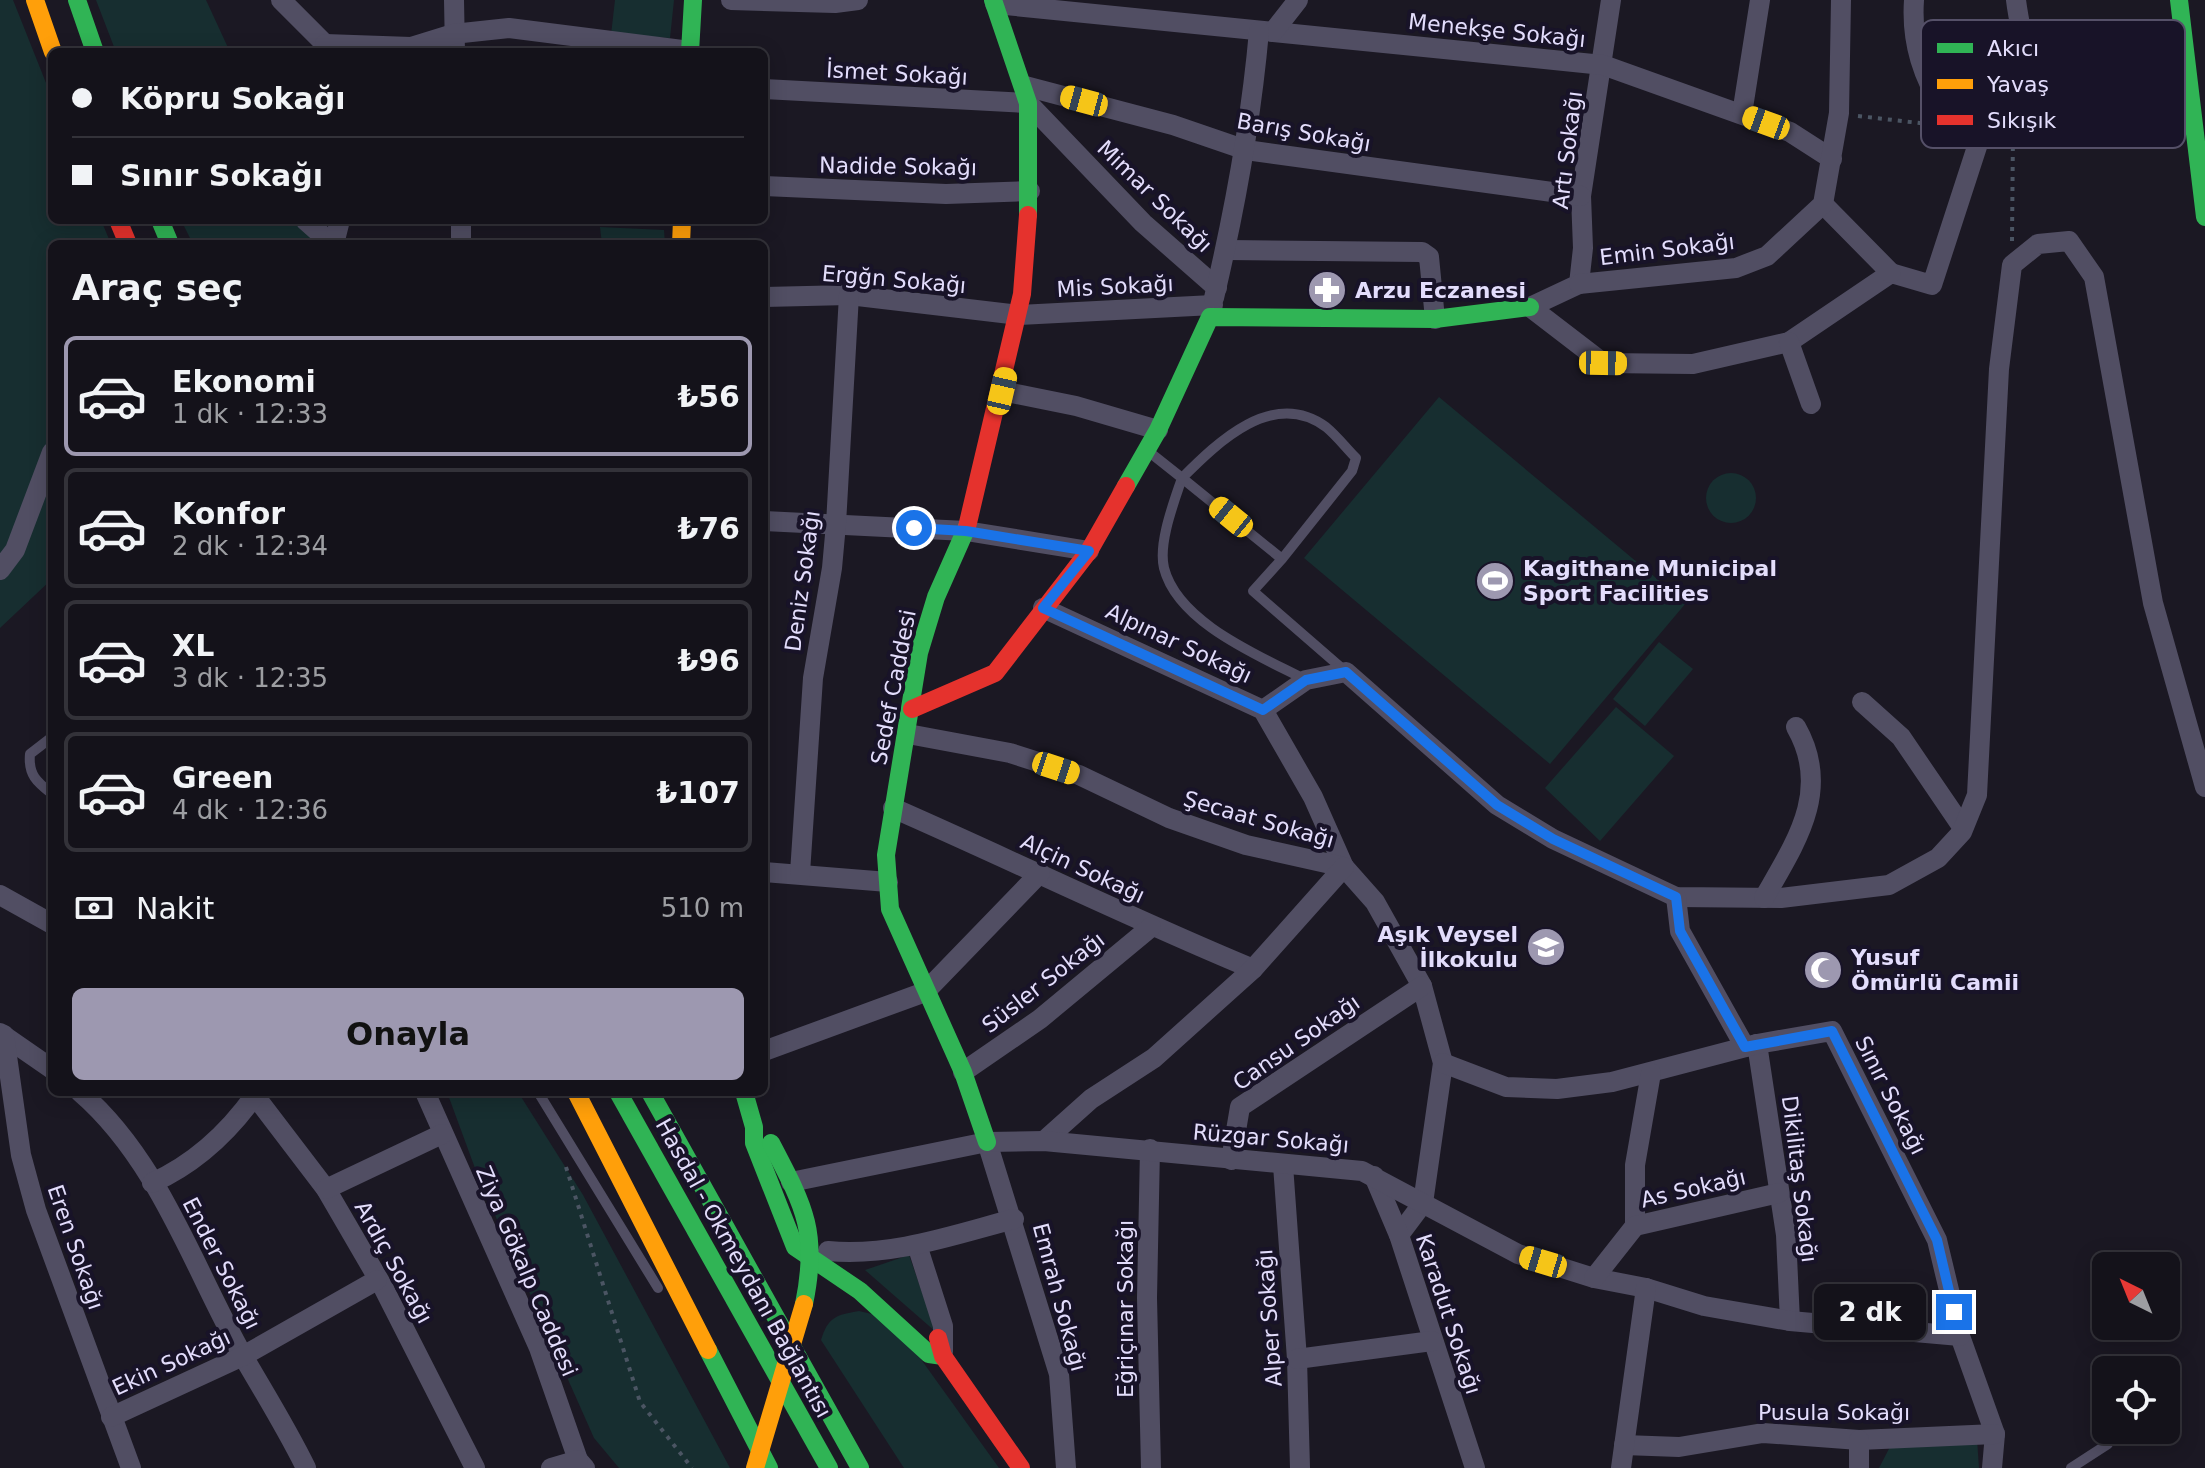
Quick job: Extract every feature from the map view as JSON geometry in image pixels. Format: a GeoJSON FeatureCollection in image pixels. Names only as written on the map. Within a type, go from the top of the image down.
{"type":"FeatureCollection","features":[{"type":"Feature","properties":{"kind":"main road"},"geometry":{"type":"LineString","coordinates":[[35,0],[52,48]]}},
{"type":"Feature","properties":{"kind":"main road"},"geometry":{"type":"LineString","coordinates":[[77,0],[94,48]]}},
{"type":"Feature","properties":{"kind":"main road"},"geometry":{"type":"LineString","coordinates":[[690,48],[693,0]]}},
{"type":"Feature","properties":{"kind":"main road"},"geometry":{"type":"LineString","coordinates":[[2179,0],[2181,20]]}},
{"type":"Feature","properties":{"kind":"main road","name":"Sedef Caddesi"},"geometry":{"type":"LineString","coordinates":[[987,1142],[963,1072],[890,909],[886,855],[919,653],[936,597],[966,531],[1019,315],[1030,191],[1026,94],[994,2]]}},
{"type":"Feature","properties":{"kind":"main road"},"geometry":{"type":"LineString","coordinates":[[2185,50],[2205,217]]}},
{"type":"Feature","properties":{"kind":"main road"},"geometry":{"type":"LineString","coordinates":[[912,709],[995,673],[1023,641],[1043,608],[1089,551],[1147,450],[1213,303],[1435,319],[1530,307]]}},
{"type":"Feature","properties":{"kind":"main road"},"geometry":{"type":"LineString","coordinates":[[578,1096],[769,1468]]}},
{"type":"Feature","properties":{"kind":"main road","name":"Hasdal - Okmeydanı Bağlantısı"},"geometry":{"type":"LineString","coordinates":[[620,1096],[829,1468]]}},
{"type":"Feature","properties":{"kind":"main road"},"geometry":{"type":"LineString","coordinates":[[652,1096],[746,1266],[831,1409],[860,1468]]}},
{"type":"Feature","properties":{"kind":"main road"},"geometry":{"type":"LineString","coordinates":[[745,1096],[754,1127],[754,1143],[795,1247],[864,1272],[939,1339],[943,1356],[1021,1468]]}},
{"type":"Feature","properties":{"kind":"main road"},"geometry":{"type":"LineString","coordinates":[[754,1127],[768,1136],[791,1182],[820,1256],[929,1354],[943,1356]]}},
{"type":"Feature","properties":{"kind":"main road"},"geometry":{"type":"LineString","coordinates":[[755,1468],[820,1256]]}},
{"type":"Feature","properties":{"kind":"main road"},"geometry":{"type":"LineString","coordinates":[[804,1304],[828,1292],[860,1291]]}},
{"type":"Feature","properties":{"kind":"main road"},"geometry":{"type":"LineString","coordinates":[[831,1409],[877,1468]]}},
{"type":"Feature","properties":{"kind":"street"},"geometry":{"type":"LineString","coordinates":[[281,0],[329,48],[454,43],[509,28],[660,48]]}},
{"type":"Feature","properties":{"kind":"street"},"geometry":{"type":"LineString","coordinates":[[454,0],[454,43]]}},
{"type":"Feature","properties":{"kind":"street"},"geometry":{"type":"LineString","coordinates":[[731,0],[835,3],[858,0]]}},
{"type":"Feature","properties":{"kind":"street"},"geometry":{"type":"LineString","coordinates":[[1213,303],[1228,250],[1266,31],[1298,0]]}},
{"type":"Feature","properties":{"kind":"street","name":"Artı Sokağı"},"geometry":{"type":"LineString","coordinates":[[1579,284],[1583,248],[1581,196],[1611,0]]}},
{"type":"Feature","properties":{"kind":"street"},"geometry":{"type":"LineString","coordinates":[[1742,114],[1760,0]]}},
{"type":"Feature","properties":{"kind":"street"},"geometry":{"type":"LineString","coordinates":[[1841,0],[1839,113],[1823,204],[1891,273],[1932,285],[1977,148]]}},
{"type":"Feature","properties":{"kind":"street"},"geometry":{"type":"LineString","coordinates":[[1914,0],[1916,50],[1921,62]]}},
{"type":"Feature","properties":{"kind":"street"},"geometry":{"type":"LineString","coordinates":[[2016,0],[2018,20]]}},
{"type":"Feature","properties":{"kind":"street","name":"Menekşe Sokağı"},"geometry":{"type":"LineString","coordinates":[[994,2],[1603,65],[1790,132],[1832,159]]}},
{"type":"Feature","properties":{"kind":"street","name":"İsmet Sokağı"},"geometry":{"type":"LineString","coordinates":[[768,89],[1026,94]]}},
{"type":"Feature","properties":{"kind":"street","name":"Barış Sokağı"},"geometry":{"type":"LineString","coordinates":[[1026,94],[1173,125],[1246,150],[1581,196]]}},
{"type":"Feature","properties":{"kind":"street","name":"Mimar Sokağı"},"geometry":{"type":"LineString","coordinates":[[1026,94],[1213,303]]}},
{"type":"Feature","properties":{"kind":"street","name":"Nadide Sokağı"},"geometry":{"type":"LineString","coordinates":[[768,186],[946,194],[1030,191]]}},
{"type":"Feature","properties":{"kind":"street","name":"Emin Sokağı"},"geometry":{"type":"LineString","coordinates":[[1579,284],[1736,268],[1767,256],[1823,204]]}},
{"type":"Feature","properties":{"kind":"street"},"geometry":{"type":"LineString","coordinates":[[310,224],[328,240]]}},
{"type":"Feature","properties":{"kind":"street"},"geometry":{"type":"LineString","coordinates":[[1263,710],[1306,680],[1346,672],[1497,805],[1553,839],[1676,897],[1764,898],[1889,885],[1938,858],[1963,828],[1977,795],[1990,596],[1999,369],[2012,265],[2038,244],[2069,241],[2094,277],[2153,603],[2205,787]]}},
{"type":"Feature","properties":{"kind":"street"},"geometry":{"type":"LineString","coordinates":[[1228,250],[1422,252],[1429,257],[1435,319]]}},
{"type":"Feature","properties":{"kind":"street"},"geometry":{"type":"LineString","coordinates":[[1579,284],[1530,307],[1603,363],[1693,364],[1789,342],[1891,273]]}},
{"type":"Feature","properties":{"kind":"street","name":"Ergğn Sokağı"},"geometry":{"type":"LineString","coordinates":[[768,297],[849,295],[1019,315]]}},
{"type":"Feature","properties":{"kind":"street","name":"Deniz Sokağı"},"geometry":{"type":"LineString","coordinates":[[800,873],[813,678],[836,524],[849,295]]}},
{"type":"Feature","properties":{"kind":"street","name":"Mis Sokağı"},"geometry":{"type":"LineString","coordinates":[[1019,315],[1213,303]]}},
{"type":"Feature","properties":{"kind":"street"},"geometry":{"type":"LineString","coordinates":[[1789,342],[1811,404]]}},
{"type":"Feature","properties":{"kind":"street"},"geometry":{"type":"LineString","coordinates":[[1002,391],[1076,406],[1158,430]]}},
{"type":"Feature","properties":{"kind":"street"},"geometry":{"type":"LineString","coordinates":[[0,570],[15,550],[48,463]]}},
{"type":"Feature","properties":{"kind":"street"},"geometry":{"type":"LineString","coordinates":[[768,521],[966,531],[1089,551]]}},
{"type":"Feature","properties":{"kind":"street","name":"Alpınar Sokağı"},"geometry":{"type":"LineString","coordinates":[[1043,608],[1263,710],[1313,797],[1344,867]]}},
{"type":"Feature","properties":{"kind":"street"},"geometry":{"type":"LineString","coordinates":[[1862,702],[1901,737],[1963,828]]}},
{"type":"Feature","properties":{"kind":"street"},"geometry":{"type":"LineString","coordinates":[[1764,898],[1796,842],[1812,792],[1810,752],[1796,727]]}},
{"type":"Feature","properties":{"kind":"street","name":"Şecaat Sokağı"},"geometry":{"type":"LineString","coordinates":[[908,734],[1010,753],[1079,775],[1181,823],[1246,845],[1344,867],[1375,902],[1422,986],[1443,1063],[1423,1203]]}},
{"type":"Feature","properties":{"kind":"street","name":"Alçin Sokağı"},"geometry":{"type":"LineString","coordinates":[[893,808],[1040,873],[1151,927],[1253,969]]}},
{"type":"Feature","properties":{"kind":"street"},"geometry":{"type":"LineString","coordinates":[[1044,1141],[1091,1099],[1154,1058],[1253,969],[1344,867]]}},
{"type":"Feature","properties":{"kind":"street"},"geometry":{"type":"LineString","coordinates":[[768,872],[888,882]]}},
{"type":"Feature","properties":{"kind":"street"},"geometry":{"type":"LineString","coordinates":[[768,1050],[925,992],[1040,873]]}},
{"type":"Feature","properties":{"kind":"street"},"geometry":{"type":"LineString","coordinates":[[0,895],[48,922]]}},
{"type":"Feature","properties":{"kind":"street"},"geometry":{"type":"LineString","coordinates":[[1676,897],[1680,931],[1751,1046]]}},
{"type":"Feature","properties":{"kind":"street","name":"Süsler Sokağı"},"geometry":{"type":"LineString","coordinates":[[963,1072],[1040,1019],[1151,927]]}},
{"type":"Feature","properties":{"kind":"street","name":"Cansu Sokağı"},"geometry":{"type":"LineString","coordinates":[[1231,1160],[1240,1107],[1422,986]]}},
{"type":"Feature","properties":{"kind":"street","name":"Sınır Sokağı"},"geometry":{"type":"LineString","coordinates":[[1443,1063],[1506,1087],[1557,1089],[1651,1073],[1751,1046],[1832,1031],[1937,1240],[1960,1336],[1995,1434],[1992,1468]]}},
{"type":"Feature","properties":{"kind":"street"},"geometry":{"type":"LineString","coordinates":[[2,1034],[48,1066]]}},
{"type":"Feature","properties":{"kind":"street","name":"Eren Sokağı"},"geometry":{"type":"LineString","coordinates":[[2,1034],[28,1183],[131,1468]]}},
{"type":"Feature","properties":{"kind":"street","name":"Dikilitaş Sokağı"},"geometry":{"type":"LineString","coordinates":[[1751,1046],[1786,1235],[1790,1321]]}},
{"type":"Feature","properties":{"kind":"street"},"geometry":{"type":"LineString","coordinates":[[1635,1226],[1635,1165],[1651,1073]]}},
{"type":"Feature","properties":{"kind":"street","name":"Ender Sokağı"},"geometry":{"type":"LineString","coordinates":[[84,1096],[101,1111],[152,1183],[243,1356],[284,1421],[306,1468]]}},
{"type":"Feature","properties":{"kind":"street"},"geometry":{"type":"LineString","coordinates":[[152,1183],[203,1152],[234,1124],[252,1096]]}},
{"type":"Feature","properties":{"kind":"street","name":"Ardıç Sokağı"},"geometry":{"type":"LineString","coordinates":[[255,1096],[326,1189],[475,1468]]}},
{"type":"Feature","properties":{"kind":"street","name":"Ziya Gökalp Caddesi"},"geometry":{"type":"LineString","coordinates":[[427,1096],[539,1348],[582,1464]]}},
{"type":"Feature","properties":{"kind":"street"},"geometry":{"type":"LineString","coordinates":[[326,1189],[442,1134]]}},
{"type":"Feature","properties":{"kind":"street","name":"Rüzgar Sokağı"},"geometry":{"type":"LineString","coordinates":[[791,1182],[987,1142],[1044,1141],[1150,1149],[1231,1160],[1362,1171],[1518,1254],[1594,1278],[1646,1288],[1704,1306],[1790,1321],[1960,1336]]}},
{"type":"Feature","properties":{"kind":"street","name":"Emrah Sokağı"},"geometry":{"type":"LineString","coordinates":[[987,1142],[1014,1219],[1059,1374],[1066,1468]]}},
{"type":"Feature","properties":{"kind":"street","name":"Eğriçınar Sokağı"},"geometry":{"type":"LineString","coordinates":[[1150,1149],[1147,1298],[1151,1468]]}},
{"type":"Feature","properties":{"kind":"street","name":"Alper Sokağı"},"geometry":{"type":"LineString","coordinates":[[1283,1165],[1297,1359],[1300,1468]]}},
{"type":"Feature","properties":{"kind":"street","name":"Karadut Sokağı"},"geometry":{"type":"LineString","coordinates":[[1374,1176],[1399,1235],[1475,1468]]}},
{"type":"Feature","properties":{"kind":"street","name":"As Sokağı"},"geometry":{"type":"LineString","coordinates":[[1594,1278],[1635,1226],[1779,1193]]}},
{"type":"Feature","properties":{"kind":"street"},"geometry":{"type":"LineString","coordinates":[[1399,1235],[1423,1203]]}},
{"type":"Feature","properties":{"kind":"street"},"geometry":{"type":"LineString","coordinates":[[820,1256],[859,1254],[917,1245],[1014,1219]]}},
{"type":"Feature","properties":{"kind":"street"},"geometry":{"type":"LineString","coordinates":[[917,1245],[943,1326],[943,1356]]}},
{"type":"Feature","properties":{"kind":"street","name":"Ekin Sokağı"},"geometry":{"type":"LineString","coordinates":[[111,1417],[243,1356],[377,1280]]}},
{"type":"Feature","properties":{"kind":"street"},"geometry":{"type":"LineString","coordinates":[[1621,1468],[1646,1288]]}},
{"type":"Feature","properties":{"kind":"street"},"geometry":{"type":"LineString","coordinates":[[1297,1359],[1432,1341]]}},
{"type":"Feature","properties":{"kind":"street","name":"Pusula Sokağı"},"geometry":{"type":"LineString","coordinates":[[1624,1445],[1679,1447],[1763,1433],[1859,1440],[1995,1434]]}},
{"type":"Feature","properties":{"kind":"street"},"geometry":{"type":"LineString","coordinates":[[1859,1440],[1859,1468]]}},
{"type":"Feature","properties":{"kind":"street"},"geometry":{"type":"LineString","coordinates":[[551,1468],[582,1464]]}},
{"type":"Feature","properties":{"kind":"lane"},"geometry":{"type":"LineString","coordinates":[[1306,680],[1239,645],[1191,613],[1164,568],[1168,519],[1182,478],[1240,429],[1266,415],[1291,414],[1326,427],[1356,458],[1352,471],[1253,591],[1313,647],[1346,672]]}},
{"type":"Feature","properties":{"kind":"lane"},"geometry":{"type":"LineString","coordinates":[[1147,450],[1282,559]]}},
{"type":"Feature","properties":{"kind":"lane"},"geometry":{"type":"LineString","coordinates":[[48,740],[30,754],[29,766],[33,778],[48,791]]}},
{"type":"Feature","properties":{"kind":"lane"},"geometry":{"type":"LineString","coordinates":[[540,1096],[665,1297]]}},
{"type":"Feature","properties":{"kind":"lane"},"geometry":{"type":"LineString","coordinates":[[672,1307],[702,1339]]}},
{"type":"Feature","properties":{"kind":"lane"},"geometry":{"type":"LineString","coordinates":[[2071,1468],[2108,1444]]}},
{"type":"Feature","properties":{"kind":"path"},"geometry":{"type":"LineString","coordinates":[[1839,113],[1921,123]]}},
{"type":"Feature","properties":{"kind":"path"},"geometry":{"type":"LineString","coordinates":[[2012,265],[2014,148]]}},
{"type":"Feature","properties":{"kind":"path"},"geometry":{"type":"LineString","coordinates":[[564,1137],[567,1172],[579,1216],[640,1402],[692,1468]]}},
{"type":"Feature","properties":{"kind":"green space"},"geometry":{"type":"Polygon","coordinates":[[[0,0],[13,0],[48,88],[48,224],[103,224],[109,240],[48,240],[48,583],[0,628],[0,0]]]}},
{"type":"Feature","properties":{"kind":"green space"},"geometry":{"type":"Polygon","coordinates":[[[96,0],[206,0],[228,48],[114,48],[96,0]]]}},
{"type":"Feature","properties":{"kind":"green space"},"geometry":{"type":"Polygon","coordinates":[[[615,0],[674,0],[670,38],[611,35],[615,0]]]}},
{"type":"Feature","properties":{"kind":"green space"},"geometry":{"type":"Polygon","coordinates":[[[183,224],[300,224],[317,240],[191,240],[183,224]]]}},
{"type":"Feature","properties":{"kind":"green space"},"geometry":{"type":"Polygon","coordinates":[[[600,227],[664,230],[665,240],[602,240],[600,227]]]}},
{"type":"Feature","properties":{"kind":"green space","name":"Kagithane Municipal Sport Facilities"},"geometry":{"type":"Polygon","coordinates":[[[1439,397],[1686,603],[1550,764],[1304,558],[1439,397]]]}},
{"type":"Feature","properties":{"kind":"green space"},"geometry":{"type":"Polygon","coordinates":[[[1731,473],[1748,481],[1756,498],[1748,515],[1731,523],[1714,515],[1706,498],[1714,481],[1731,473]]]}},
{"type":"Feature","properties":{"kind":"green space"},"geometry":{"type":"Polygon","coordinates":[[[1659,642],[1693,669],[1645,726],[1613,699],[1659,642]]]}},
{"type":"Feature","properties":{"kind":"green space"},"geometry":{"type":"Polygon","coordinates":[[[1616,707],[1674,756],[1600,841],[1545,788],[1616,707]]]}},
{"type":"Feature","properties":{"kind":"green space"},"geometry":{"type":"Polygon","coordinates":[[[448,1096],[521,1096],[583,1195],[730,1468],[619,1468],[594,1438],[479,1179],[448,1096]]]}},
{"type":"Feature","properties":{"kind":"green space"},"geometry":{"type":"Polygon","coordinates":[[[909,1255],[936,1332],[865,1270],[909,1255]]]}},
{"type":"Feature","properties":{"kind":"green space"},"geometry":{"type":"Polygon","coordinates":[[[859,1311],[880,1316],[910,1344],[999,1468],[904,1468],[821,1340],[834,1318],[859,1311]]]}},
{"type":"Feature","properties":{"kind":"green space"},"geometry":{"type":"Polygon","coordinates":[[[1977,1439],[1979,1468],[1879,1468],[1892,1443],[1977,1439]]]}},
{"type":"Feature","properties":{"kind":"traffic: fast"},"geometry":{"type":"LineString","coordinates":[[77,0],[94,48]]}},
{"type":"Feature","properties":{"kind":"traffic: fast"},"geometry":{"type":"LineString","coordinates":[[690,48],[693,0]]}},
{"type":"Feature","properties":{"kind":"traffic: fast"},"geometry":{"type":"LineString","coordinates":[[993,0],[1028,103],[1028,215]]}},
{"type":"Feature","properties":{"kind":"traffic: fast"},"geometry":{"type":"LineString","coordinates":[[2179,0],[2181,20]]}},
{"type":"Feature","properties":{"kind":"traffic: fast"},"geometry":{"type":"LineString","coordinates":[[2185,50],[2205,217]]}},
{"type":"Feature","properties":{"kind":"traffic: fast"},"geometry":{"type":"LineString","coordinates":[[162,224],[168,240]]}},
{"type":"Feature","properties":{"kind":"traffic: fast"},"geometry":{"type":"LineString","coordinates":[[1126,486],[1158,430],[1210,317],[1435,319],[1530,307]]}},
{"type":"Feature","properties":{"kind":"traffic: fast"},"geometry":{"type":"LineString","coordinates":[[967,527],[936,597],[919,653],[886,855],[890,909],[963,1072],[987,1142]]}},
{"type":"Feature","properties":{"kind":"traffic: fast"},"geometry":{"type":"LineString","coordinates":[[620,1096],[829,1468]]}},
{"type":"Feature","properties":{"kind":"traffic: fast"},"geometry":{"type":"LineString","coordinates":[[652,1096],[860,1468]]}},
{"type":"Feature","properties":{"kind":"traffic: fast"},"geometry":{"type":"LineString","coordinates":[[745,1096],[754,1127],[754,1143],[795,1247],[860,1291],[929,1354],[943,1356]]}},
{"type":"Feature","properties":{"kind":"traffic: fast"},"geometry":{"type":"LineString","coordinates":[[771,1143],[806,1220],[810,1257],[804,1304]]}},
{"type":"Feature","properties":{"kind":"traffic: fast"},"geometry":{"type":"LineString","coordinates":[[708,1350],[769,1468]]}},
{"type":"Feature","properties":{"kind":"traffic: slow"},"geometry":{"type":"LineString","coordinates":[[35,0],[52,48]]}},
{"type":"Feature","properties":{"kind":"traffic: slow"},"geometry":{"type":"LineString","coordinates":[[681,240],[682,224]]}},
{"type":"Feature","properties":{"kind":"traffic: slow"},"geometry":{"type":"LineString","coordinates":[[578,1096],[708,1350]]}},
{"type":"Feature","properties":{"kind":"traffic: slow"},"geometry":{"type":"LineString","coordinates":[[755,1468],[804,1304]]}},
{"type":"Feature","properties":{"kind":"traffic: jam"},"geometry":{"type":"LineString","coordinates":[[967,527],[1022,294],[1028,215]]}},
{"type":"Feature","properties":{"kind":"traffic: jam"},"geometry":{"type":"LineString","coordinates":[[120,224],[126,240]]}},
{"type":"Feature","properties":{"kind":"traffic: jam"},"geometry":{"type":"LineString","coordinates":[[912,709],[995,673],[1089,551],[1126,486]]}},
{"type":"Feature","properties":{"kind":"traffic: jam"},"geometry":{"type":"LineString","coordinates":[[938,1338],[943,1356],[1021,1468]]}},
{"type":"Feature","properties":{"kind":"place","name":"Arzu Eczanesi"},"geometry":{"type":"Point","coordinates":[1327,290]}},
{"type":"Feature","properties":{"kind":"place","name":"Kagithane Municipal Sport Facilities"},"geometry":{"type":"Point","coordinates":[1495,581]}},
{"type":"Feature","properties":{"kind":"place","name":"Aşık Veysel İlkokulu"},"geometry":{"type":"Point","coordinates":[1546,947]}},
{"type":"Feature","properties":{"kind":"place","name":"Yusuf Ömürlü Camii"},"geometry":{"type":"Point","coordinates":[1823,970]}},
{"type":"Feature","properties":{"kind":"route"},"geometry":{"type":"LineString","coordinates":[[914,528],[966,531],[1089,551],[1043,608],[1226,690],[1263,710],[1306,680],[1346,672],[1497,805],[1553,839],[1676,897],[1680,931],[1745,1047],[1832,1031],[1937,1240],[1954,1312]]}}]}
